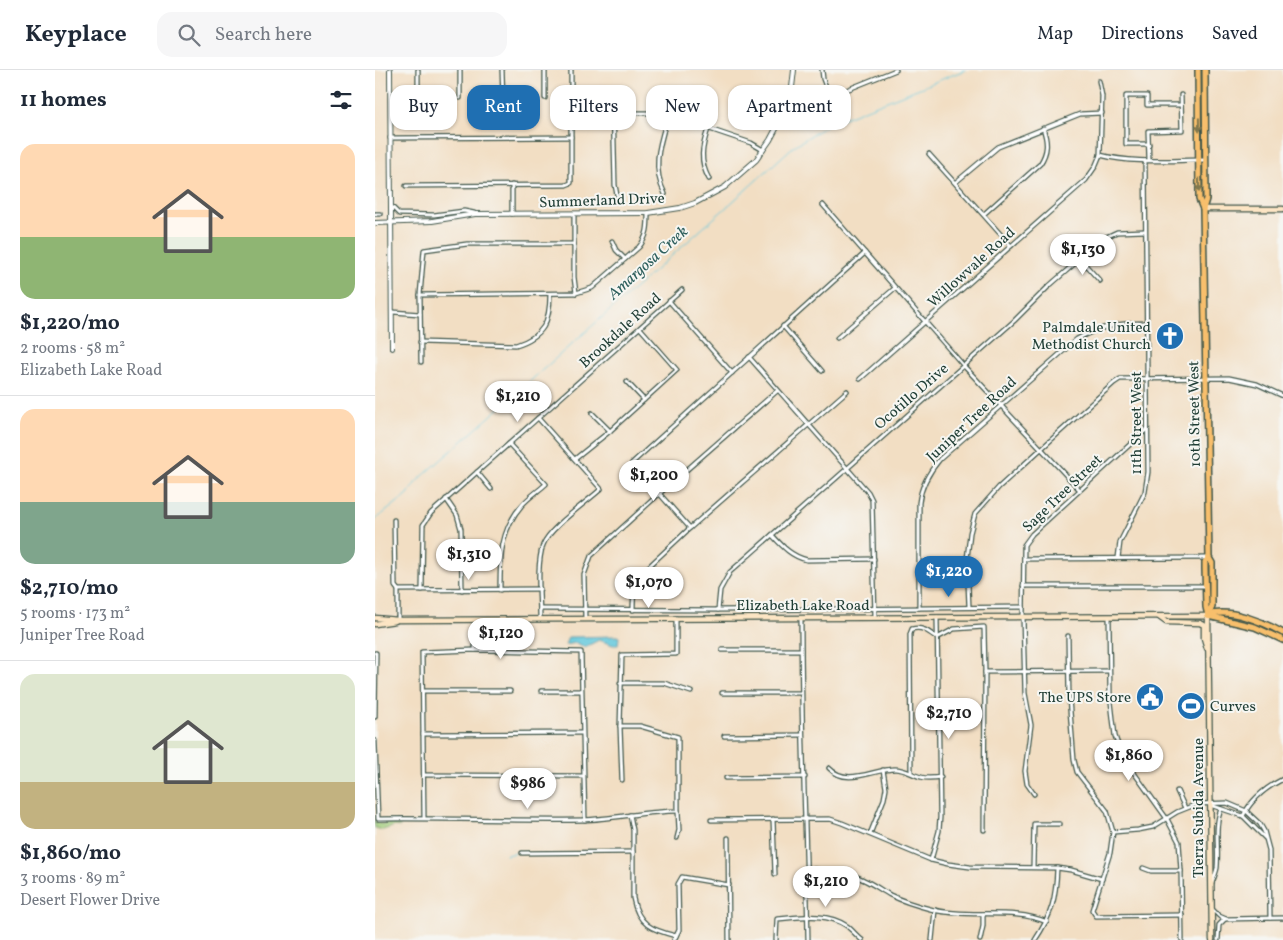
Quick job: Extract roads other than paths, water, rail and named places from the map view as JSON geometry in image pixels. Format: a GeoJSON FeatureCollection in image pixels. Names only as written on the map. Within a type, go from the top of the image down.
{"type":"FeatureCollection","features":[{"type":"Feature","properties":{"kind":"main road","name":"10th Street West"},"geometry":{"type":"LineString","coordinates":[[1198,70],[1199,199],[1203,209],[1209,558],[1212,563],[1213,599],[1208,616]]}},
{"type":"Feature","properties":{"kind":"main road","name":"10th Street West"},"geometry":{"type":"LineString","coordinates":[[1203,209],[1207,199],[1205,70]]}},
{"type":"Feature","properties":{"kind":"main road"},"geometry":{"type":"LineString","coordinates":[[1203,209],[1283,209]]}},
{"type":"Feature","properties":{"kind":"main road","name":"10th Street West"},"geometry":{"type":"LineString","coordinates":[[1208,616],[1205,562],[1209,558]]}},
{"type":"Feature","properties":{"kind":"main road"},"geometry":{"type":"LineString","coordinates":[[1158,616],[1166,622],[1200,623],[1204,625],[1204,638],[1209,654]]}},
{"type":"Feature","properties":{"kind":"main road"},"geometry":{"type":"LineString","coordinates":[[1208,616],[1283,633]]}},
{"type":"Feature","properties":{"kind":"main road","name":"Elizabeth Lake Road"},"geometry":{"type":"LineString","coordinates":[[375,618],[398,620],[476,620],[1208,616]]}},
{"type":"Feature","properties":{"kind":"main road","name":"Tierra Subida Avenue"},"geometry":{"type":"LineString","coordinates":[[1208,616],[1211,940]]}},
{"type":"Feature","properties":{"kind":"main road","name":"Elizabeth Lake Road"},"geometry":{"type":"LineString","coordinates":[[375,624],[398,620]]}},
{"type":"Feature","properties":{"kind":"main road"},"geometry":{"type":"LineString","coordinates":[[1274,632],[1283,640]]}},
{"type":"Feature","properties":{"kind":"street"},"geometry":{"type":"LineString","coordinates":[[390,70],[392,348]]}},
{"type":"Feature","properties":{"kind":"street"},"geometry":{"type":"LineString","coordinates":[[418,70],[418,85]]}},
{"type":"Feature","properties":{"kind":"street"},"geometry":{"type":"LineString","coordinates":[[460,70],[460,98]]}},
{"type":"Feature","properties":{"kind":"street"},"geometry":{"type":"LineString","coordinates":[[503,70],[503,85]]}},
{"type":"Feature","properties":{"kind":"street"},"geometry":{"type":"LineString","coordinates":[[545,70],[545,98]]}},
{"type":"Feature","properties":{"kind":"street"},"geometry":{"type":"LineString","coordinates":[[571,70],[571,85]]}},
{"type":"Feature","properties":{"kind":"street","name":"Summerland Drive"},"geometry":{"type":"LineString","coordinates":[[375,223],[432,221],[479,214],[647,213],[680,208],[725,188],[748,168],[763,150],[783,117],[791,97],[795,70]]}},
{"type":"Feature","properties":{"kind":"street"},"geometry":{"type":"LineString","coordinates":[[822,70],[825,85]]}},
{"type":"Feature","properties":{"kind":"street"},"geometry":{"type":"LineString","coordinates":[[851,89],[897,70]]}},
{"type":"Feature","properties":{"kind":"street","name":"Willowvale Road"},"geometry":{"type":"LineString","coordinates":[[860,379],[1086,180],[1100,155],[1102,96],[1099,80]]}},
{"type":"Feature","properties":{"kind":"street"},"geometry":{"type":"LineString","coordinates":[[1149,144],[1126,144],[1126,96],[1147,96],[1147,105],[1181,105],[1181,95]]}},
{"type":"Feature","properties":{"kind":"street","name":"11th Street West"},"geometry":{"type":"LineString","coordinates":[[1118,558],[1120,542],[1145,492],[1149,472],[1145,231],[1148,131],[1182,130],[1181,105]]}},
{"type":"Feature","properties":{"kind":"street"},"geometry":{"type":"LineString","coordinates":[[956,182],[997,147],[1079,114],[1102,113]]}},
{"type":"Feature","properties":{"kind":"street"},"geometry":{"type":"LineString","coordinates":[[984,214],[1040,164],[1048,146],[1043,128]]}},
{"type":"Feature","properties":{"kind":"street"},"geometry":{"type":"LineString","coordinates":[[406,186],[565,185],[571,183],[571,130]]}},
{"type":"Feature","properties":{"kind":"street"},"geometry":{"type":"LineString","coordinates":[[613,130],[617,195]]}},
{"type":"Feature","properties":{"kind":"street"},"geometry":{"type":"LineString","coordinates":[[664,130],[657,161],[661,186],[665,194]]}},
{"type":"Feature","properties":{"kind":"street"},"geometry":{"type":"LineString","coordinates":[[708,130],[702,150],[703,167],[709,179]]}},
{"type":"Feature","properties":{"kind":"street"},"geometry":{"type":"LineString","coordinates":[[711,130],[751,143],[763,150]]}},
{"type":"Feature","properties":{"kind":"street"},"geometry":{"type":"LineString","coordinates":[[391,138],[571,137]]}},
{"type":"Feature","properties":{"kind":"street"},"geometry":{"type":"LineString","coordinates":[[929,154],[956,182],[1011,246]]}},
{"type":"Feature","properties":{"kind":"street"},"geometry":{"type":"LineString","coordinates":[[1100,155],[1117,160],[1206,160]]}},
{"type":"Feature","properties":{"kind":"street"},"geometry":{"type":"LineString","coordinates":[[512,184],[512,214]]}},
{"type":"Feature","properties":{"kind":"street"},"geometry":{"type":"LineString","coordinates":[[823,205],[925,323],[1079,489]]}},
{"type":"Feature","properties":{"kind":"street"},"geometry":{"type":"LineString","coordinates":[[391,206],[399,214],[434,215],[464,211],[479,214]]}},
{"type":"Feature","properties":{"kind":"street"},"geometry":{"type":"LineString","coordinates":[[420,295],[576,293],[591,288],[644,240],[647,232],[647,213]]}},
{"type":"Feature","properties":{"kind":"street"},"geometry":{"type":"LineString","coordinates":[[375,214],[380,214]]}},
{"type":"Feature","properties":{"kind":"street"},"geometry":{"type":"LineString","coordinates":[[574,214],[574,277],[576,293]]}},
{"type":"Feature","properties":{"kind":"street","name":"Ocotillo Drive"},"geometry":{"type":"LineString","coordinates":[[718,610],[720,590],[730,572],[1014,321],[1079,259],[1104,238],[1117,232],[1145,231]]}},
{"type":"Feature","properties":{"kind":"street"},"geometry":{"type":"LineString","coordinates":[[612,241],[616,250],[625,259]]}},
{"type":"Feature","properties":{"kind":"street"},"geometry":{"type":"LineString","coordinates":[[421,362],[420,295],[423,250],[467,244],[574,244]]}},
{"type":"Feature","properties":{"kind":"street"},"geometry":{"type":"LineString","coordinates":[[690,528],[632,463],[865,253]]}},
{"type":"Feature","properties":{"kind":"street"},"geometry":{"type":"LineString","coordinates":[[1079,259],[1099,281]]}},
{"type":"Feature","properties":{"kind":"street"},"geometry":{"type":"LineString","coordinates":[[837,338],[895,288]]}},
{"type":"Feature","properties":{"kind":"street","name":"Brookdale Road"},"geometry":{"type":"LineString","coordinates":[[422,590],[423,525],[431,513],[682,290]]}},
{"type":"Feature","properties":{"kind":"street"},"geometry":{"type":"LineString","coordinates":[[420,342],[516,345],[528,341],[538,335],[549,314],[550,294]]}},
{"type":"Feature","properties":{"kind":"street"},"geometry":{"type":"LineString","coordinates":[[669,301],[732,373]]}},
{"type":"Feature","properties":{"kind":"street"},"geometry":{"type":"LineString","coordinates":[[393,312],[420,314]]}},
{"type":"Feature","properties":{"kind":"street","name":"Juniper Tree Road"},"geometry":{"type":"LineString","coordinates":[[919,608],[919,503],[928,475],[940,459],[1077,339],[1111,325],[1146,324]]}},
{"type":"Feature","properties":{"kind":"street"},"geometry":{"type":"LineString","coordinates":[[783,326],[822,371]]}},
{"type":"Feature","properties":{"kind":"street"},"geometry":{"type":"LineString","coordinates":[[575,459],[610,431],[677,370],[640,328]]}},
{"type":"Feature","properties":{"kind":"street"},"geometry":{"type":"LineString","coordinates":[[749,357],[777,391],[847,467],[868,492],[872,500],[875,617]]}},
{"type":"Feature","properties":{"kind":"street"},"geometry":{"type":"LineString","coordinates":[[969,607],[967,559],[970,533],[975,514],[999,487],[1114,383],[1120,379],[1206,377],[1243,380],[1283,396]]}},
{"type":"Feature","properties":{"kind":"street"},"geometry":{"type":"LineString","coordinates":[[627,382],[644,400]]}},
{"type":"Feature","properties":{"kind":"street"},"geometry":{"type":"LineString","coordinates":[[585,619],[585,576],[591,556],[777,391]]}},
{"type":"Feature","properties":{"kind":"street"},"geometry":{"type":"LineString","coordinates":[[633,610],[634,590],[638,578],[643,571],[847,391]]}},
{"type":"Feature","properties":{"kind":"street"},"geometry":{"type":"LineString","coordinates":[[592,413],[610,431]]}},
{"type":"Feature","properties":{"kind":"street"},"geometry":{"type":"LineString","coordinates":[[538,418],[601,489],[552,531],[543,544],[540,562],[540,619]]}},
{"type":"Feature","properties":{"kind":"street","name":"Sage Tree Street"},"geometry":{"type":"LineString","coordinates":[[1034,794],[1027,784],[1025,771],[1031,725],[1025,694],[1024,671],[1023,586],[1025,545],[1032,534],[1079,489],[1147,429]]}},
{"type":"Feature","properties":{"kind":"street"},"geometry":{"type":"LineString","coordinates":[[500,590],[502,544],[510,524],[522,505],[546,484],[509,444]]}},
{"type":"Feature","properties":{"kind":"street"},"geometry":{"type":"LineString","coordinates":[[477,472],[491,489]]}},
{"type":"Feature","properties":{"kind":"street"},"geometry":{"type":"LineString","coordinates":[[446,499],[457,515],[461,529],[462,590]]}},
{"type":"Feature","properties":{"kind":"street"},"geometry":{"type":"LineString","coordinates":[[394,520],[395,586],[398,590],[398,620]]}},
{"type":"Feature","properties":{"kind":"street"},"geometry":{"type":"LineString","coordinates":[[772,535],[787,551],[796,557],[807,560],[874,559]]}},
{"type":"Feature","properties":{"kind":"street"},"geometry":{"type":"LineString","coordinates":[[1024,559],[1209,558]]}},
{"type":"Feature","properties":{"kind":"street"},"geometry":{"type":"LineString","coordinates":[[1023,586],[1205,586]]}},
{"type":"Feature","properties":{"kind":"street"},"geometry":{"type":"LineString","coordinates":[[398,590],[540,589]]}},
{"type":"Feature","properties":{"kind":"street"},"geometry":{"type":"LineString","coordinates":[[540,609],[718,610],[1023,607]]}},
{"type":"Feature","properties":{"kind":"street"},"geometry":{"type":"LineString","coordinates":[[931,860],[939,831],[941,777],[937,617]]}},
{"type":"Feature","properties":{"kind":"street"},"geometry":{"type":"LineString","coordinates":[[1109,617],[1109,694],[1115,736],[1119,750],[1167,820],[1179,842],[1182,940]]}},
{"type":"Feature","properties":{"kind":"street"},"geometry":{"type":"LineString","coordinates":[[622,780],[620,683],[622,655],[676,654],[676,618]]}},
{"type":"Feature","properties":{"kind":"street"},"geometry":{"type":"LineString","coordinates":[[801,618],[801,692],[805,777],[808,940]]}},
{"type":"Feature","properties":{"kind":"street"},"geometry":{"type":"LineString","coordinates":[[475,650],[476,620]]}},
{"type":"Feature","properties":{"kind":"street"},"geometry":{"type":"LineString","coordinates":[[937,638],[954,629],[984,627],[984,830]]}},
{"type":"Feature","properties":{"kind":"street"},"geometry":{"type":"LineString","coordinates":[[911,772],[910,634],[912,629],[917,628],[937,638]]}},
{"type":"Feature","properties":{"kind":"street"},"geometry":{"type":"LineString","coordinates":[[1068,636],[1070,707],[1075,766],[1077,772],[1107,811],[1113,832],[1111,853],[1093,910],[1096,916],[1182,915]]}},
{"type":"Feature","properties":{"kind":"street"},"geometry":{"type":"LineString","coordinates":[[424,818],[422,652],[475,650],[581,652],[585,820]]}},
{"type":"Feature","properties":{"kind":"street"},"geometry":{"type":"LineString","coordinates":[[722,650],[801,650]]}},
{"type":"Feature","properties":{"kind":"street"},"geometry":{"type":"LineString","coordinates":[[375,717],[376,652]]}},
{"type":"Feature","properties":{"kind":"street"},"geometry":{"type":"LineString","coordinates":[[985,672],[1109,671]]}},
{"type":"Feature","properties":{"kind":"street"},"geometry":{"type":"LineString","coordinates":[[620,683],[664,683],[691,692]]}},
{"type":"Feature","properties":{"kind":"street"},"geometry":{"type":"LineString","coordinates":[[423,691],[510,691]]}},
{"type":"Feature","properties":{"kind":"street"},"geometry":{"type":"LineString","coordinates":[[541,691],[581,691]]}},
{"type":"Feature","properties":{"kind":"street"},"geometry":{"type":"LineString","coordinates":[[723,693],[801,692]]}},
{"type":"Feature","properties":{"kind":"street"},"geometry":{"type":"LineString","coordinates":[[620,726],[640,726],[678,737],[679,830],[677,838]]}},
{"type":"Feature","properties":{"kind":"street"},"geometry":{"type":"LineString","coordinates":[[423,734],[582,733]]}},
{"type":"Feature","properties":{"kind":"street"},"geometry":{"type":"LineString","coordinates":[[724,736],[802,735]]}},
{"type":"Feature","properties":{"kind":"street"},"geometry":{"type":"LineString","coordinates":[[375,741],[378,819],[585,820],[630,816],[652,811],[678,811]]}},
{"type":"Feature","properties":{"kind":"street"},"geometry":{"type":"LineString","coordinates":[[829,768],[835,774],[854,777],[883,770],[897,769],[911,772],[923,778],[941,777]]}},
{"type":"Feature","properties":{"kind":"street"},"geometry":{"type":"LineString","coordinates":[[870,834],[884,799],[886,788],[883,770]]}},
{"type":"Feature","properties":{"kind":"street"},"geometry":{"type":"LineString","coordinates":[[424,775],[583,776]]}},
{"type":"Feature","properties":{"kind":"street"},"geometry":{"type":"LineString","coordinates":[[726,778],[805,777]]}},
{"type":"Feature","properties":{"kind":"street"},"geometry":{"type":"LineString","coordinates":[[1243,816],[1262,793],[1283,780]]}},
{"type":"Feature","properties":{"kind":"street"},"geometry":{"type":"LineString","coordinates":[[1177,791],[1185,808]]}},
{"type":"Feature","properties":{"kind":"street"},"geometry":{"type":"LineString","coordinates":[[1210,805],[1220,802],[1227,803],[1246,811],[1260,824],[1264,831],[1269,850],[1270,918]]}},
{"type":"Feature","properties":{"kind":"street"},"geometry":{"type":"LineString","coordinates":[[1113,832],[1148,829],[1167,820],[1185,808],[1197,804],[1210,805],[1243,816],[1265,838]]}},
{"type":"Feature","properties":{"kind":"street"},"geometry":{"type":"LineString","coordinates":[[1211,888],[1217,868],[1218,826],[1221,809]]}},
{"type":"Feature","properties":{"kind":"street"},"geometry":{"type":"LineString","coordinates":[[630,816],[633,830],[633,898],[635,908],[647,926],[675,938],[679,930],[678,884],[682,878],[729,885]]}},
{"type":"Feature","properties":{"kind":"street"},"geometry":{"type":"LineString","coordinates":[[773,819],[775,874]]}},
{"type":"Feature","properties":{"kind":"street"},"geometry":{"type":"LineString","coordinates":[[711,820],[830,819],[931,860],[970,867],[1057,868],[1102,879]]}},
{"type":"Feature","properties":{"kind":"street"},"geometry":{"type":"LineString","coordinates":[[1033,867],[1034,824],[1060,824]]}},
{"type":"Feature","properties":{"kind":"street"},"geometry":{"type":"LineString","coordinates":[[729,838],[729,940]]}},
{"type":"Feature","properties":{"kind":"street"},"geometry":{"type":"LineString","coordinates":[[522,853],[633,852]]}},
{"type":"Feature","properties":{"kind":"street"},"geometry":{"type":"LineString","coordinates":[[1035,940],[1047,922],[1053,907],[1057,868]]}},
{"type":"Feature","properties":{"kind":"street"},"geometry":{"type":"LineString","coordinates":[[1143,868],[1151,871],[1181,871]]}},
{"type":"Feature","properties":{"kind":"street"},"geometry":{"type":"LineString","coordinates":[[807,869],[852,875],[911,904],[935,910],[956,914],[1024,915],[1036,917],[1047,922]]}},
{"type":"Feature","properties":{"kind":"street"},"geometry":{"type":"LineString","coordinates":[[1211,908],[1219,916],[1226,919],[1283,918]]}},
{"type":"Feature","properties":{"kind":"street"},"geometry":{"type":"LineString","coordinates":[[932,940],[935,910]]}},
{"type":"Feature","properties":{"kind":"street"},"geometry":{"type":"LineString","coordinates":[[980,940],[983,914]]}},
{"type":"Feature","properties":{"kind":"street"},"geometry":{"type":"LineString","coordinates":[[1211,916],[1217,922],[1226,919]]}},
{"type":"Feature","properties":{"kind":"street"},"geometry":{"type":"LineString","coordinates":[[776,940],[777,919],[808,917],[825,917],[837,921],[847,926],[862,940]]}},
{"type":"Feature","properties":{"kind":"street"},"geometry":{"type":"LineString","coordinates":[[1218,940],[1221,922]]}},
{"type":"Feature","properties":{"kind":"water"},"geometry":{"type":"Polygon","coordinates":[[[568,637],[619,637],[618,645],[599,640],[585,647],[576,643],[565,645],[568,637]]]}},
{"type":"Feature","properties":{"kind":"waterway","name":"Amargosa Creek"},"geometry":{"type":"LineString","coordinates":[[375,520],[408,494],[416,482],[794,146],[829,124],[965,70]]}},
{"type":"Feature","properties":{"kind":"waterway"},"geometry":{"type":"LineString","coordinates":[[506,855],[515,853]]}},
{"type":"Feature","properties":{"kind":"place","name":"Palmdale United Methodist Church"},"geometry":{"type":"Point","coordinates":[1170,336]}},
{"type":"Feature","properties":{"kind":"place","name":"The UPS Store"},"geometry":{"type":"Point","coordinates":[1150,697]}},
{"type":"Feature","properties":{"kind":"place","name":"Curves"},"geometry":{"type":"Point","coordinates":[1191,706]}}]}
